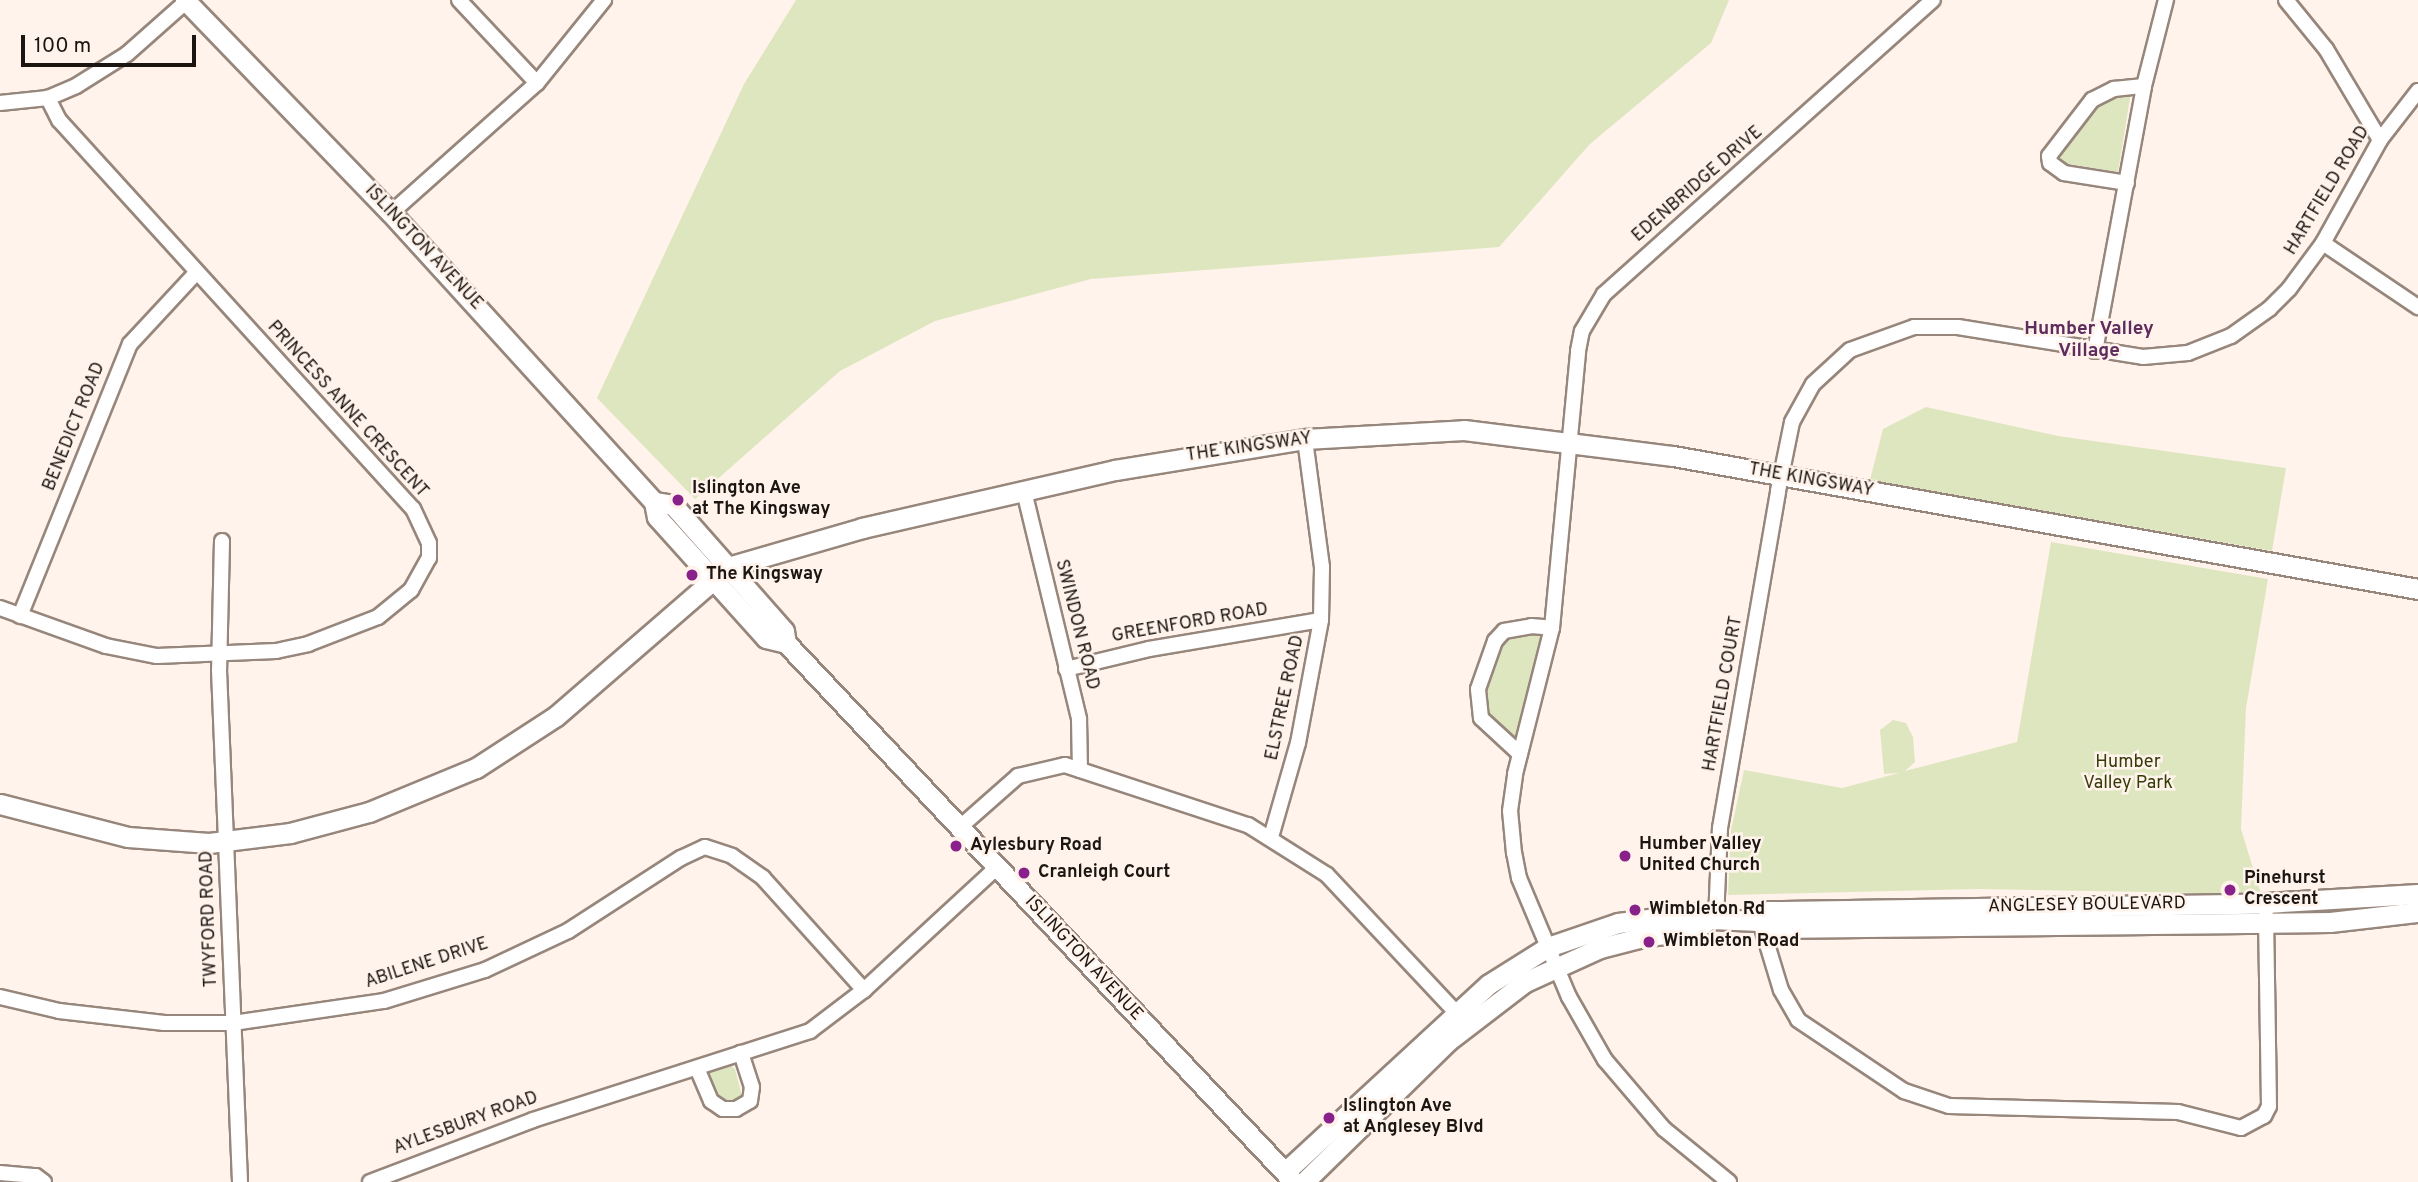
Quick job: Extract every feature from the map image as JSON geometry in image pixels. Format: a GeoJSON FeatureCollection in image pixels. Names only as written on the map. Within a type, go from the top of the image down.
{"type":"FeatureCollection","features":[{"type":"Feature","properties":{"kind":"street"},"geometry":{"type":"LineString","coordinates":[[0,103],[48,99],[119,59],[187,0]]}},
{"type":"Feature","properties":{"kind":"street","name":"ISLINGTON AVENUE"},"geometry":{"type":"LineString","coordinates":[[187,0],[391,213],[654,502],[657,517],[720,573],[766,638],[786,643],[1289,1177]]}},
{"type":"Feature","properties":{"kind":"street"},"geometry":{"type":"LineString","coordinates":[[458,0],[537,83]]}},
{"type":"Feature","properties":{"kind":"street"},"geometry":{"type":"LineString","coordinates":[[391,213],[537,83],[604,0]]}},
{"type":"Feature","properties":{"kind":"street","name":"EDENBRIDGE DRIVE"},"geometry":{"type":"LineString","coordinates":[[1568,443],[1583,331],[1604,294],[1933,0]]}},
{"type":"Feature","properties":{"kind":"street"},"geometry":{"type":"LineString","coordinates":[[2095,351],[2144,86],[2166,0]]}},
{"type":"Feature","properties":{"kind":"street"},"geometry":{"type":"LineString","coordinates":[[2286,0],[2334,60],[2379,140]]}},
{"type":"Feature","properties":{"kind":"street"},"geometry":{"type":"LineString","coordinates":[[2126,183],[2064,173],[2050,163],[2049,156],[2092,100],[2114,89],[2144,86]]}},
{"type":"Feature","properties":{"kind":"street","name":"HARTFIELD ROAD"},"geometry":{"type":"LineString","coordinates":[[1781,476],[1792,422],[1813,384],[1828,366],[1875,337],[1914,327],[1958,327],[2095,351],[2162,358],[2231,336],[2269,309],[2323,243],[2379,140],[2418,91]]}},
{"type":"Feature","properties":{"kind":"street","name":"PRINCESS ANNE CRESCENT"},"geometry":{"type":"LineString","coordinates":[[0,608],[132,652],[219,655],[308,644],[377,617],[397,605],[422,576],[429,558],[429,543],[414,509],[59,120],[48,99]]}},
{"type":"Feature","properties":{"kind":"street"},"geometry":{"type":"LineString","coordinates":[[2323,243],[2418,307]]}},
{"type":"Feature","properties":{"kind":"street","name":"BENEDICT ROAD"},"geometry":{"type":"LineString","coordinates":[[20,616],[130,344],[196,273]]}},
{"type":"Feature","properties":{"kind":"street","name":"THE KINGSWAY"},"geometry":{"type":"LineString","coordinates":[[0,804],[128,837],[226,843],[290,833],[369,812],[476,768],[575,702],[720,573],[862,528],[1115,470],[1306,439],[1464,430],[1568,443],[1781,476],[2418,589]]}},
{"type":"Feature","properties":{"kind":"street","name":"ELSTREE ROAD"},"geometry":{"type":"LineString","coordinates":[[1271,837],[1298,743],[1321,621],[1322,567],[1306,439]]}},
{"type":"Feature","properties":{"kind":"street"},"geometry":{"type":"LineString","coordinates":[[1568,443],[1552,628],[1520,754],[1510,811],[1514,853],[1555,965],[1585,1028],[1625,1086],[1664,1129],[1729,1182]]}},
{"type":"Feature","properties":{"kind":"street","name":"HARTFIELD COURT"},"geometry":{"type":"LineString","coordinates":[[1713,919],[1720,828],[1781,476]]}},
{"type":"Feature","properties":{"kind":"street","name":"SWINDON ROAD"},"geometry":{"type":"LineString","coordinates":[[1024,491],[1083,746],[1080,770]]}},
{"type":"Feature","properties":{"kind":"street","name":"TWYFORD ROAD"},"geometry":{"type":"LineString","coordinates":[[222,541],[219,655],[240,1182]]}},
{"type":"Feature","properties":{"kind":"street","name":"GREENFORD ROAD"},"geometry":{"type":"LineString","coordinates":[[1066,669],[1149,649],[1321,621]]}},
{"type":"Feature","properties":{"kind":"street"},"geometry":{"type":"LineString","coordinates":[[1520,754],[1481,718],[1478,689],[1495,641],[1504,631],[1516,626],[1552,628]]}},
{"type":"Feature","properties":{"kind":"street"},"geometry":{"type":"LineString","coordinates":[[959,828],[1018,776],[1043,767],[1065,765],[1248,825],[1328,875],[1461,1018]]}},
{"type":"Feature","properties":{"kind":"street","name":"ABILENE DRIVE"},"geometry":{"type":"LineString","coordinates":[[0,997],[130,1021],[233,1023],[384,1001],[485,970],[569,931],[681,858],[705,847],[732,856],[756,873],[864,990]]}},
{"type":"Feature","properties":{"kind":"street","name":"AYLESBURY ROAD"},"geometry":{"type":"LineString","coordinates":[[370,1182],[414,1161],[810,1031],[864,990],[996,868]]}},
{"type":"Feature","properties":{"kind":"street","name":"ANGLESEY BOULEVARD"},"geometry":{"type":"LineString","coordinates":[[1289,1177],[1461,1018],[1548,947],[1618,923],[1693,913],[1713,919],[1760,921],[1770,928],[1789,928],[2266,912],[2418,894]]}},
{"type":"Feature","properties":{"kind":"street"},"geometry":{"type":"LineString","coordinates":[[1760,921],[1781,990],[1798,1020],[1904,1091],[1949,1106],[2166,1111],[2241,1128],[2264,1116],[2269,1106],[2266,912]]}},
{"type":"Feature","properties":{"kind":"street","name":"ANGLESEY BOULEVARD"},"geometry":{"type":"LineString","coordinates":[[2266,912],[2375,920],[2418,912]]}},
{"type":"Feature","properties":{"kind":"street","name":"ANGLESEY BOULEVARD"},"geometry":{"type":"LineString","coordinates":[[1304,1182],[1461,1018],[1555,965],[1621,942],[1694,931],[1713,919]]}},
{"type":"Feature","properties":{"kind":"street"},"geometry":{"type":"LineString","coordinates":[[697,1068],[711,1101],[723,1109],[736,1109],[750,1101],[752,1087],[740,1053]]}},
{"type":"Feature","properties":{"kind":"street"},"geometry":{"type":"LineString","coordinates":[[0,1173],[36,1176],[44,1182]]}},
{"type":"Feature","properties":{"kind":"green space"},"geometry":{"type":"Polygon","coordinates":[[[796,0],[1729,0],[1711,43],[1590,144],[1499,247],[1091,279],[935,321],[840,371],[695,499],[597,398],[744,84],[796,0]]]}},
{"type":"Feature","properties":{"kind":"green space"},"geometry":{"type":"Polygon","coordinates":[[[2131,92],[2118,172],[2063,163],[2059,153],[2097,104],[2131,92]]]}},
{"type":"Feature","properties":{"kind":"green space"},"geometry":{"type":"Polygon","coordinates":[[[1926,407],[2058,436],[2286,468],[2272,551],[1870,480],[1883,429],[1926,407]]]}},
{"type":"Feature","properties":{"kind":"green space","name":"Humber Valley Park"},"geometry":{"type":"Polygon","coordinates":[[[2051,542],[2268,579],[2246,708],[2241,829],[2261,894],[1978,889],[1728,895],[1731,830],[1744,770],[1842,788],[1899,773],[1884,774],[1880,730],[1893,720],[1906,723],[1913,737],[1915,762],[1905,771],[2017,742],[2051,542]]]}},
{"type":"Feature","properties":{"kind":"green space"},"geometry":{"type":"Polygon","coordinates":[[[1537,630],[1545,635],[1517,741],[1506,736],[1486,710],[1490,669],[1506,642],[1522,632],[1537,630]]]}},
{"type":"Feature","properties":{"kind":"green space"},"geometry":{"type":"Polygon","coordinates":[[[729,1064],[735,1069],[742,1096],[738,1103],[717,1103],[707,1076],[715,1066],[729,1064]]]}},
{"type":"Feature","properties":{"kind":"place","name":"Islington Ave at The Kingsway"},"geometry":{"type":"Point","coordinates":[678,500]}},
{"type":"Feature","properties":{"kind":"place","name":"The Kingsway"},"geometry":{"type":"Point","coordinates":[692,575]}},
{"type":"Feature","properties":{"kind":"place","name":"Aylesbury Road"},"geometry":{"type":"Point","coordinates":[956,846]}},
{"type":"Feature","properties":{"kind":"place","name":"Humber Valley United Church"},"geometry":{"type":"Point","coordinates":[1625,856]}},
{"type":"Feature","properties":{"kind":"place","name":"Cranleigh Court"},"geometry":{"type":"Point","coordinates":[1024,873]}},
{"type":"Feature","properties":{"kind":"place","name":"Pinehurst Crescent"},"geometry":{"type":"Point","coordinates":[2230,890]}},
{"type":"Feature","properties":{"kind":"place","name":"Wimbleton Rd"},"geometry":{"type":"Point","coordinates":[1635,910]}},
{"type":"Feature","properties":{"kind":"place","name":"Wimbleton Road"},"geometry":{"type":"Point","coordinates":[1649,942]}},
{"type":"Feature","properties":{"kind":"place","name":"Islington Ave at Anglesey Blvd"},"geometry":{"type":"Point","coordinates":[1329,1118]}},
{"type":"Feature","properties":{"kind":"district","name":"Humber Valley Village"},"geometry":{"type":"Point","coordinates":[2089,341]}}]}
